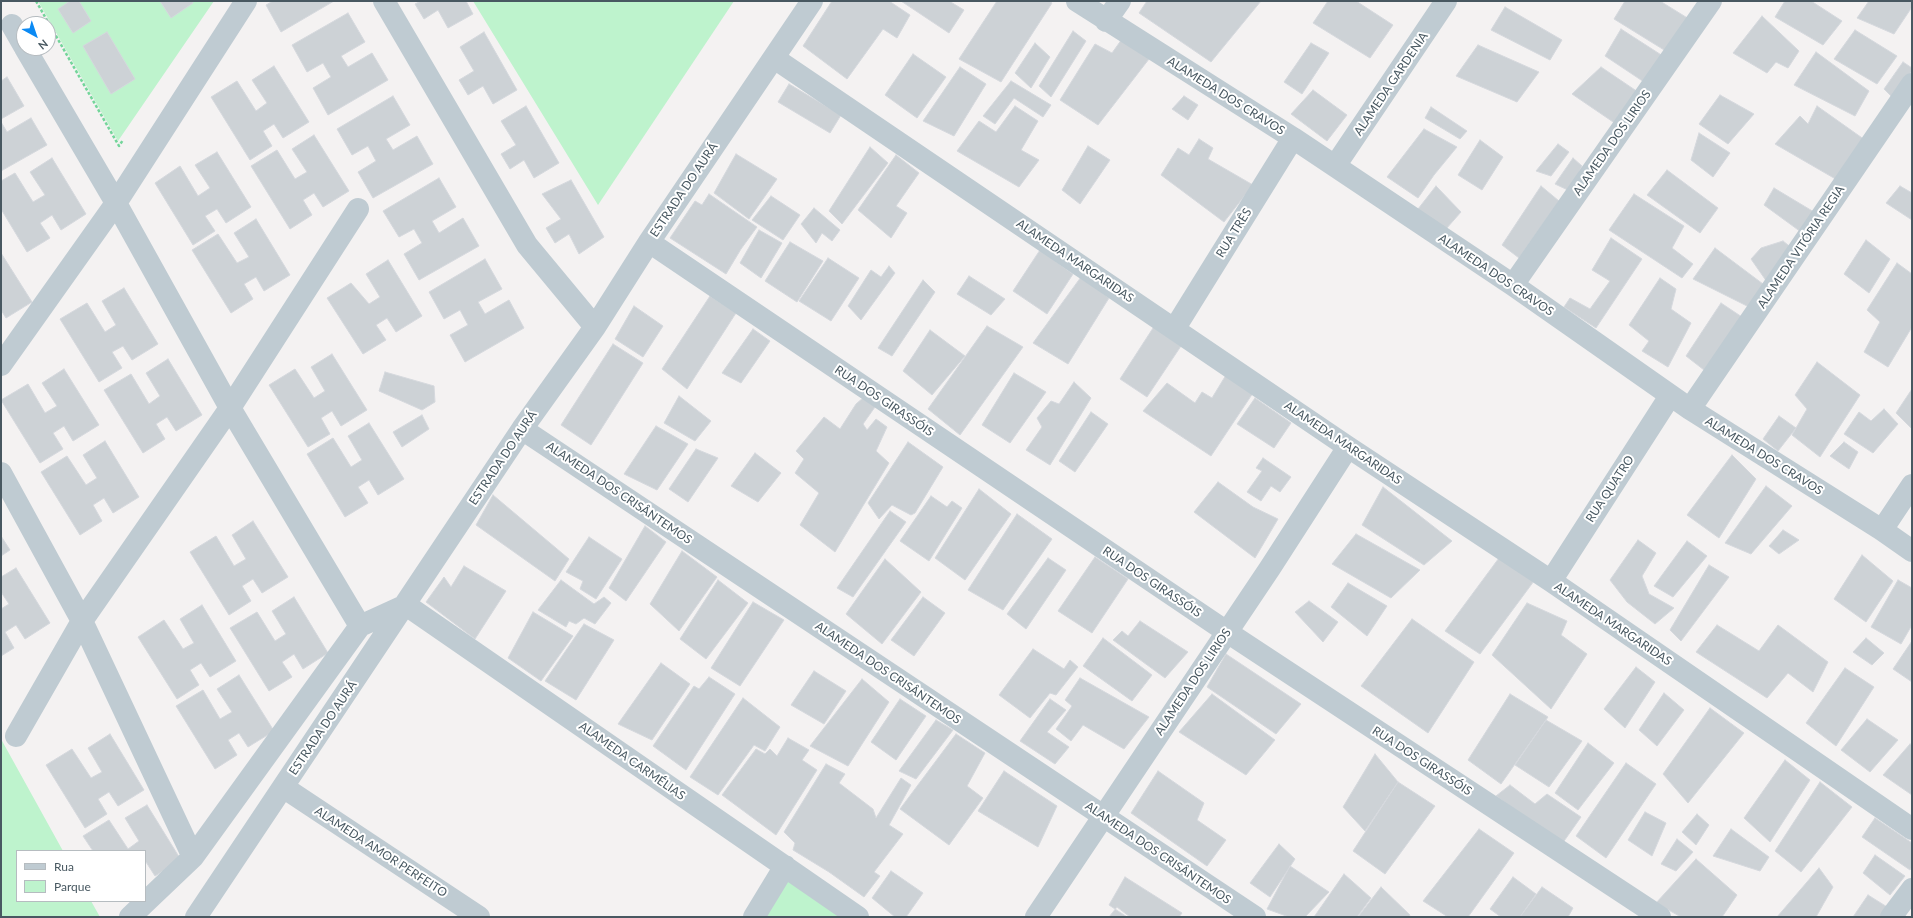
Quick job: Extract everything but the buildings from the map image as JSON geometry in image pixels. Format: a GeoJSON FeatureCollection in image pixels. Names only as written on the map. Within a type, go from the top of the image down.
{"type":"FeatureCollection","features":[{"type":"Feature","properties":{"kind":"street"},"geometry":{"type":"LineString","coordinates":[[1,365],[116,203],[246,1]]}},
{"type":"Feature","properties":{"kind":"street"},"geometry":{"type":"LineString","coordinates":[[384,1],[527,245],[595,327]]}},
{"type":"Feature","properties":{"kind":"street","name":"ESTRADA DO AURÁ"},"geometry":{"type":"LineString","coordinates":[[196,917],[406,605],[522,429],[595,327],[648,242],[812,1]]}},
{"type":"Feature","properties":{"kind":"street","name":"ALAMEDA DOS CRAVOS"},"geometry":{"type":"LineString","coordinates":[[1077,1],[1106,21],[1293,138],[1513,285],[1670,396],[1882,530],[1912,551]]}},
{"type":"Feature","properties":{"kind":"street"},"geometry":{"type":"LineString","coordinates":[[1106,21],[1120,1]]}},
{"type":"Feature","properties":{"kind":"street","name":"ALAMEDA GARDENIA"},"geometry":{"type":"LineString","coordinates":[[1335,166],[1446,1]]}},
{"type":"Feature","properties":{"kind":"street","name":"ALAMEDA DOS LIRIOS"},"geometry":{"type":"LineString","coordinates":[[1513,285],[1711,1]]}},
{"type":"Feature","properties":{"kind":"street"},"geometry":{"type":"LineString","coordinates":[[12,25],[16,32]]}},
{"type":"Feature","properties":{"kind":"street"},"geometry":{"type":"LineString","coordinates":[[30,56],[116,203],[230,408],[360,626]]}},
{"type":"Feature","properties":{"kind":"street","name":"ALAMEDA MARGARIDAS"},"geometry":{"type":"LineString","coordinates":[[774,58],[1175,328],[1348,447],[1551,581],[1912,828]]}},
{"type":"Feature","properties":{"kind":"street","name":"ALAMEDA VITÓRIA REGIA"},"geometry":{"type":"LineString","coordinates":[[1690,409],[1912,84]]}},
{"type":"Feature","properties":{"kind":"street","name":"RUA TRÊS"},"geometry":{"type":"LineString","coordinates":[[1175,328],[1293,138]]}},
{"type":"Feature","properties":{"kind":"street"},"geometry":{"type":"LineString","coordinates":[[16,736],[82,620],[230,408],[358,209]]}},
{"type":"Feature","properties":{"kind":"street","name":"RUA DOS GIRASSÓIS"},"geometry":{"type":"LineString","coordinates":[[648,242],[1227,632],[1660,917]]}},
{"type":"Feature","properties":{"kind":"street","name":"RUA QUATRO"},"geometry":{"type":"LineString","coordinates":[[1551,581],[1670,396]]}},
{"type":"Feature","properties":{"kind":"street","name":"ALAMEDA DOS CRISÂNTEMOS"},"geometry":{"type":"LineString","coordinates":[[522,429],[1255,917]]}},
{"type":"Feature","properties":{"kind":"street","name":"ALAMEDA DOS LIRIOS"},"geometry":{"type":"LineString","coordinates":[[1036,917],[1102,816],[1227,632],[1348,447]]}},
{"type":"Feature","properties":{"kind":"street"},"geometry":{"type":"LineString","coordinates":[[1,473],[82,620],[193,857]]}},
{"type":"Feature","properties":{"kind":"street"},"geometry":{"type":"LineString","coordinates":[[1882,530],[1912,485]]}},
{"type":"Feature","properties":{"kind":"street"},"geometry":{"type":"LineString","coordinates":[[146,902],[193,857],[360,626],[406,605]]}},
{"type":"Feature","properties":{"kind":"street","name":"ALAMEDA CARMÉLIAS"},"geometry":{"type":"LineString","coordinates":[[406,605],[858,917]]}},
{"type":"Feature","properties":{"kind":"street","name":"ALAMEDA AMOR PERFEITO"},"geometry":{"type":"LineString","coordinates":[[283,787],[479,917]]}},
{"type":"Feature","properties":{"kind":"street"},"geometry":{"type":"LineString","coordinates":[[754,917],[785,866]]}},
{"type":"Feature","properties":{"kind":"street"},"geometry":{"type":"LineString","coordinates":[[1891,917],[1912,888]]}},
{"type":"Feature","properties":{"kind":"street"},"geometry":{"type":"LineString","coordinates":[[130,917],[146,902]]}},
{"type":"Feature","properties":{"kind":"path"},"geometry":{"type":"LineString","coordinates":[[36,1],[119,146],[127,133]]}},
{"type":"Feature","properties":{"kind":"green space"},"geometry":{"type":"Polygon","coordinates":[[[38,1],[214,1],[118,141],[56,32],[56,16],[47,16],[38,1]]]}},
{"type":"Feature","properties":{"kind":"green space"},"geometry":{"type":"Polygon","coordinates":[[[473,1],[734,1],[598,205],[473,1]]]}},
{"type":"Feature","properties":{"kind":"green space"},"geometry":{"type":"Polygon","coordinates":[[[1,739],[62,850],[16,850],[16,902],[92,902],[100,917],[1,917],[1,739]]]}},
{"type":"Feature","properties":{"kind":"green space"},"geometry":{"type":"Polygon","coordinates":[[[788,879],[844,917],[766,917],[788,879]]]}}]}
